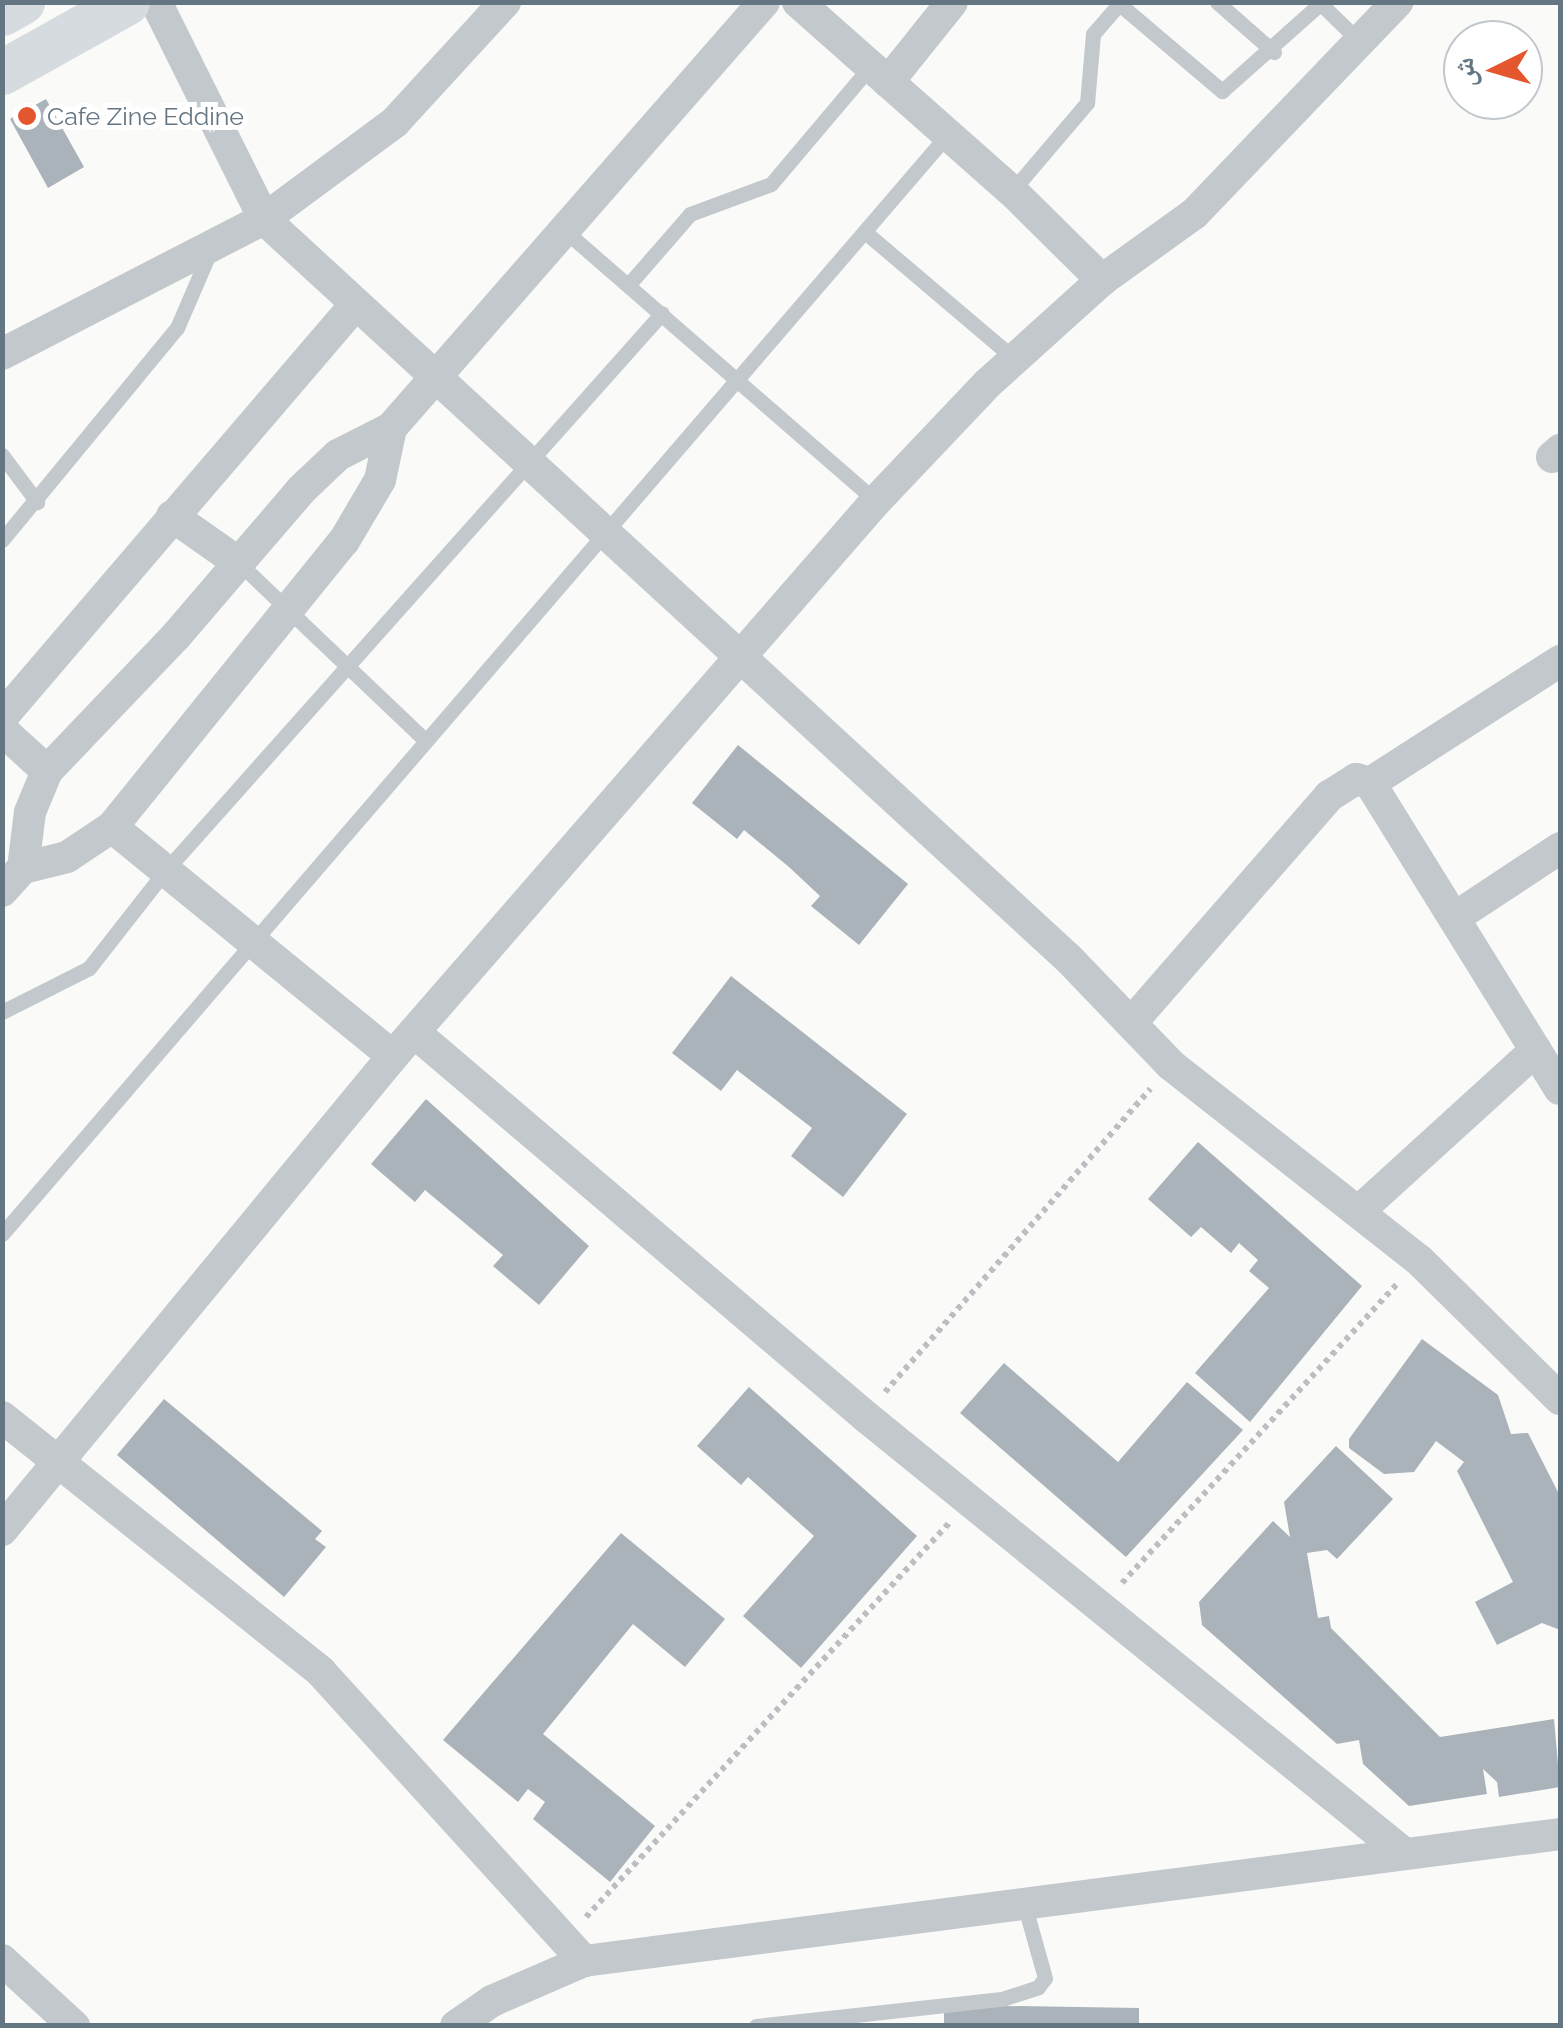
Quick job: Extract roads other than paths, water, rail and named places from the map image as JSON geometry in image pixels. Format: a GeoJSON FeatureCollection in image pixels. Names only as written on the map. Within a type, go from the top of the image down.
{"type":"FeatureCollection","features":[{"type":"Feature","properties":{"kind":"main road"},"geometry":{"type":"LineString","coordinates":[[2,13],[22,2]]}},
{"type":"Feature","properties":{"kind":"main road"},"geometry":{"type":"LineString","coordinates":[[2,72],[127,2]]}},
{"type":"Feature","properties":{"kind":"street"},"geometry":{"type":"LineString","coordinates":[[156,2],[264,219],[528,465],[742,656],[1132,1022],[1172,1065],[1419,1260],[1560,1399]]}},
{"type":"Feature","properties":{"kind":"street"},"geometry":{"type":"LineString","coordinates":[[2,354],[264,219],[395,122],[505,2]]}},
{"type":"Feature","properties":{"kind":"street"},"geometry":{"type":"LineString","coordinates":[[13,879],[30,812],[47,771],[338,454],[391,428],[764,2]]}},
{"type":"Feature","properties":{"kind":"street"},"geometry":{"type":"LineString","coordinates":[[798,2],[1012,191],[1102,280]]}},
{"type":"Feature","properties":{"kind":"street"},"geometry":{"type":"LineString","coordinates":[[879,74],[952,2]]}},
{"type":"Feature","properties":{"kind":"street"},"geometry":{"type":"LineString","coordinates":[[2,1530],[61,1464],[404,1044],[876,501],[1015,359],[1102,280],[1194,214],[1397,2]]}},
{"type":"Feature","properties":{"kind":"street"},"geometry":{"type":"LineString","coordinates":[[2,717],[355,305]]}},
{"type":"Feature","properties":{"kind":"street"},"geometry":{"type":"LineString","coordinates":[[13,879],[66,857],[112,826],[344,541],[380,480],[391,428]]}},
{"type":"Feature","properties":{"kind":"street"},"geometry":{"type":"LineString","coordinates":[[172,516],[238,563]]}},
{"type":"Feature","properties":{"kind":"street"},"geometry":{"type":"LineString","coordinates":[[1370,783],[1560,661]]}},
{"type":"Feature","properties":{"kind":"street"},"geometry":{"type":"LineString","coordinates":[[2,730],[47,771]]}},
{"type":"Feature","properties":{"kind":"street"},"geometry":{"type":"LineString","coordinates":[[1132,1022],[1330,796],[1356,779],[1370,783],[1551,1064],[1359,1212]]}},
{"type":"Feature","properties":{"kind":"street"},"geometry":{"type":"LineString","coordinates":[[112,826],[251,940],[404,1044],[1401,1851]]}},
{"type":"Feature","properties":{"kind":"street"},"geometry":{"type":"LineString","coordinates":[[1454,918],[1560,848]]}},
{"type":"Feature","properties":{"kind":"street"},"geometry":{"type":"LineString","coordinates":[[2,1417],[321,1672],[574,1950]]}},
{"type":"Feature","properties":{"kind":"street"},"geometry":{"type":"LineString","coordinates":[[456,2026],[574,1950],[1024,1906],[1401,1851],[1560,1834]]}},
{"type":"Feature","properties":{"kind":"street"},"geometry":{"type":"LineString","coordinates":[[2,1960],[74,2026]]}},
{"type":"Feature","properties":{"kind":"lane"},"geometry":{"type":"LineString","coordinates":[[1216,2],[1274,52]]}},
{"type":"Feature","properties":{"kind":"lane"},"geometry":{"type":"LineString","coordinates":[[1012,191],[1087,103],[1093,34],[1118,3],[1222,91],[1274,52],[1321,3],[1361,43]]}},
{"type":"Feature","properties":{"kind":"lane"},"geometry":{"type":"LineString","coordinates":[[630,283],[690,214],[771,184],[879,74]]}},
{"type":"Feature","properties":{"kind":"lane"},"geometry":{"type":"LineString","coordinates":[[2,1234],[948,134]]}},
{"type":"Feature","properties":{"kind":"lane"},"geometry":{"type":"LineString","coordinates":[[564,230],[630,283],[737,382],[876,501]]}},
{"type":"Feature","properties":{"kind":"lane"},"geometry":{"type":"LineString","coordinates":[[865,232],[1015,359]]}},
{"type":"Feature","properties":{"kind":"lane"},"geometry":{"type":"LineString","coordinates":[[2,540],[177,328],[212,246]]}},
{"type":"Feature","properties":{"kind":"lane"},"geometry":{"type":"LineString","coordinates":[[2,1012],[89,968],[166,870],[662,313]]}},
{"type":"Feature","properties":{"kind":"lane"},"geometry":{"type":"LineString","coordinates":[[2,455],[37,502]]}},
{"type":"Feature","properties":{"kind":"lane"},"geometry":{"type":"LineString","coordinates":[[238,563],[345,670],[426,740]]}},
{"type":"Feature","properties":{"kind":"lane"},"geometry":{"type":"LineString","coordinates":[[756,2026],[1002,1999],[1038,1987],[1046,1978],[1024,1906]]}},
{"type":"Feature","properties":{"kind":"place","name":"Cafe Zine Eddine"},"geometry":{"type":"Point","coordinates":[27,116]}}]}
